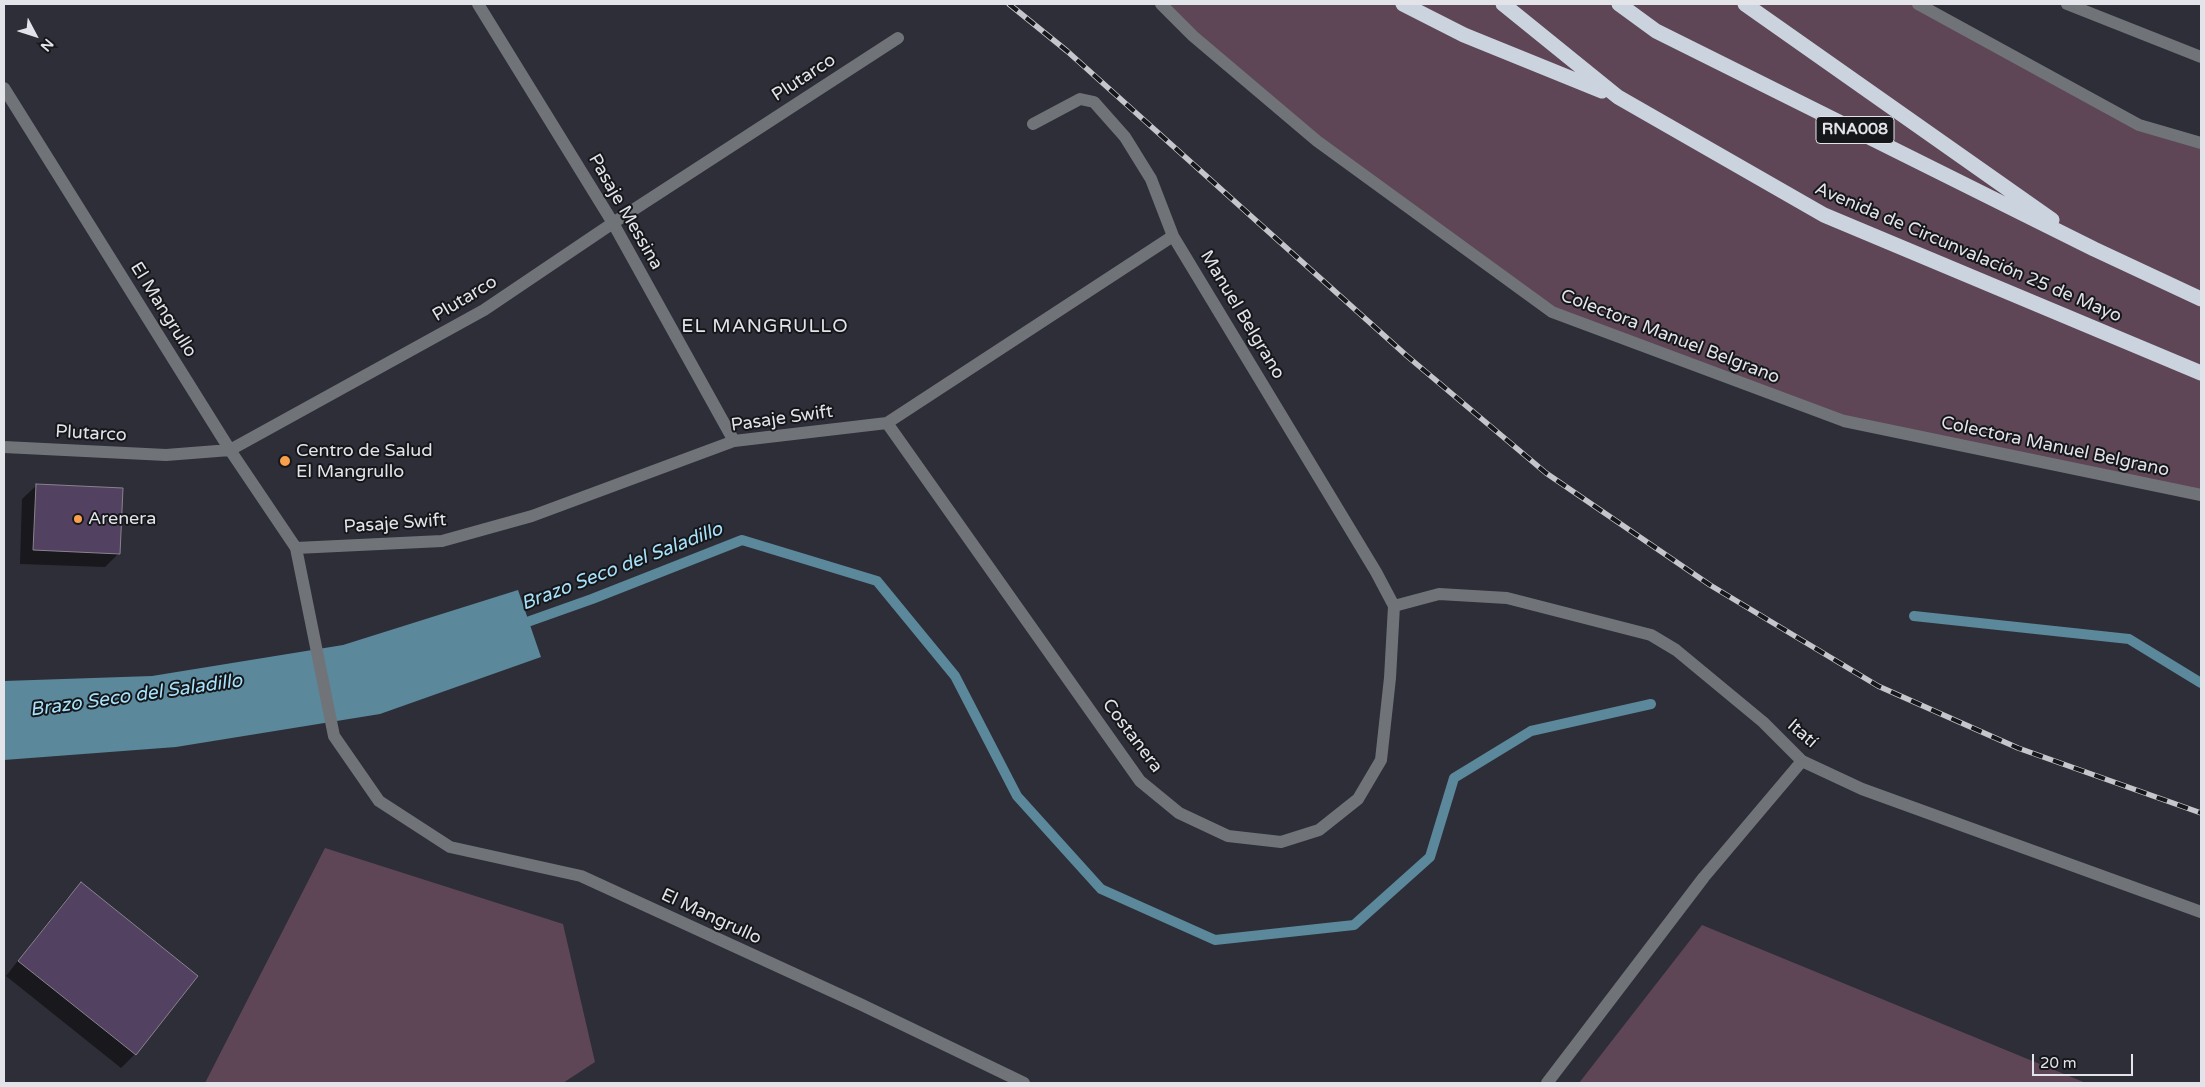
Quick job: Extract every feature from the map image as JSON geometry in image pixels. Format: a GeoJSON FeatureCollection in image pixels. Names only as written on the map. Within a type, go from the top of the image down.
{"type":"FeatureCollection","features":[{"type":"Feature","properties":{"kind":"highway"},"geometry":{"type":"LineString","coordinates":[[1403,4],[1464,35],[1618,97]]}},
{"type":"Feature","properties":{"kind":"highway","name":"Avenida de Circunvalación 25 de Mayo"},"geometry":{"type":"LineString","coordinates":[[1503,4],[1618,97],[1824,215],[2201,373]]}},
{"type":"Feature","properties":{"kind":"highway","name":"RNA008"},"geometry":{"type":"LineString","coordinates":[[1619,4],[1656,31],[2094,249],[2201,299]]}},
{"type":"Feature","properties":{"kind":"highway","name":"RNA008"},"geometry":{"type":"LineString","coordinates":[[1745,4],[2094,249]]}},
{"type":"Feature","properties":{"kind":"street","name":"Pasaje Messina"},"geometry":{"type":"LineString","coordinates":[[478,4],[613,223],[734,441]]}},
{"type":"Feature","properties":{"kind":"street","name":"Colectora Manuel Belgrano"},"geometry":{"type":"LineString","coordinates":[[1161,4],[1193,36],[1317,141],[1552,312],[1844,421],[2201,495]]}},
{"type":"Feature","properties":{"kind":"street"},"geometry":{"type":"LineString","coordinates":[[1918,4],[2139,125],[2201,143]]}},
{"type":"Feature","properties":{"kind":"street"},"geometry":{"type":"LineString","coordinates":[[2067,4],[2201,57]]}},
{"type":"Feature","properties":{"kind":"street","name":"Plutarco"},"geometry":{"type":"LineString","coordinates":[[4,447],[166,455],[230,450],[484,310],[613,223],[898,38]]}},
{"type":"Feature","properties":{"kind":"street","name":"El Mangrullo"},"geometry":{"type":"LineString","coordinates":[[4,88],[230,450],[296,548],[334,736],[379,800],[450,847],[581,876],[860,1004],[1024,1083]]}},
{"type":"Feature","properties":{"kind":"street","name":"Manuel Belgrano"},"geometry":{"type":"LineString","coordinates":[[1033,124],[1080,99],[1094,102],[1125,137],[1151,180],[1173,236],[1376,572],[1394,606]]}},
{"type":"Feature","properties":{"kind":"street","name":"Pasaje Swift"},"geometry":{"type":"LineString","coordinates":[[296,548],[442,541],[532,516],[734,441],[887,422],[1173,236]]}},
{"type":"Feature","properties":{"kind":"street","name":"Costanera"},"geometry":{"type":"LineString","coordinates":[[887,422],[1140,781],[1179,813],[1228,836],[1280,842],[1319,830],[1358,798],[1381,760],[1390,678],[1394,606]]}},
{"type":"Feature","properties":{"kind":"street","name":"Itatí"},"geometry":{"type":"LineString","coordinates":[[1394,606],[1440,594],[1507,598],[1651,635],[1684,656],[1764,722],[1802,761],[1862,789],[2201,912]]}},
{"type":"Feature","properties":{"kind":"street"},"geometry":{"type":"LineString","coordinates":[[1547,1083],[1704,877],[1802,761]]}},
{"type":"Feature","properties":{"kind":"shaded area"},"geometry":{"type":"Polygon","coordinates":[[[1161,4],[1918,4],[2139,125],[2201,143],[2201,495],[1844,421],[1552,312],[1317,141],[1161,4]]]}},
{"type":"Feature","properties":{"kind":"shaded area"},"geometry":{"type":"Polygon","coordinates":[[[325,848],[563,924],[595,1062],[563,1083],[205,1083],[325,848]]]}},
{"type":"Feature","properties":{"kind":"shaded area"},"geometry":{"type":"Polygon","coordinates":[[[1702,925],[2086,1083],[1579,1083],[1702,925]]]}},
{"type":"Feature","properties":{"kind":"water","name":"Brazo Seco del Saladillo"},"geometry":{"type":"Polygon","coordinates":[[[518,590],[541,657],[380,714],[176,747],[4,760],[4,681],[152,676],[343,645],[518,590]]]}},
{"type":"Feature","properties":{"kind":"building","name":"Arenera"},"geometry":{"type":"Polygon","coordinates":[[[36,484],[123,488],[120,554],[33,550],[36,484]]]}},
{"type":"Feature","properties":{"kind":"building"},"geometry":{"type":"Polygon","coordinates":[[[81,882],[198,976],[136,1055],[18,961],[81,882]]]}},
{"type":"Feature","properties":{"kind":"waterway","name":"Brazo Seco del Saladillo"},"geometry":{"type":"LineString","coordinates":[[516,626],[592,599],[742,540],[877,581],[955,676],[1017,796],[1101,889],[1215,940],[1354,925],[1430,857],[1454,778],[1531,731],[1651,704]]}},
{"type":"Feature","properties":{"kind":"waterway","name":"Brazo Seco del Saladillo"},"geometry":{"type":"LineString","coordinates":[[1914,616],[2129,639],[2201,683]]}},
{"type":"Feature","properties":{"kind":"railway"},"geometry":{"type":"LineString","coordinates":[[1009,4],[1067,51],[1407,356],[1546,473],[1710,585],[1878,686],[2018,748],[2201,813]]}},
{"type":"Feature","properties":{"kind":"place","name":"Centro de Salud El Mangrullo"},"geometry":{"type":"Point","coordinates":[285,461]}},
{"type":"Feature","properties":{"kind":"place","name":"Arenera"},"geometry":{"type":"Point","coordinates":[78,519]}},
{"type":"Feature","properties":{"kind":"district","name":"EL MANGRULLO"},"geometry":{"type":"Point","coordinates":[765,327]}}]}
